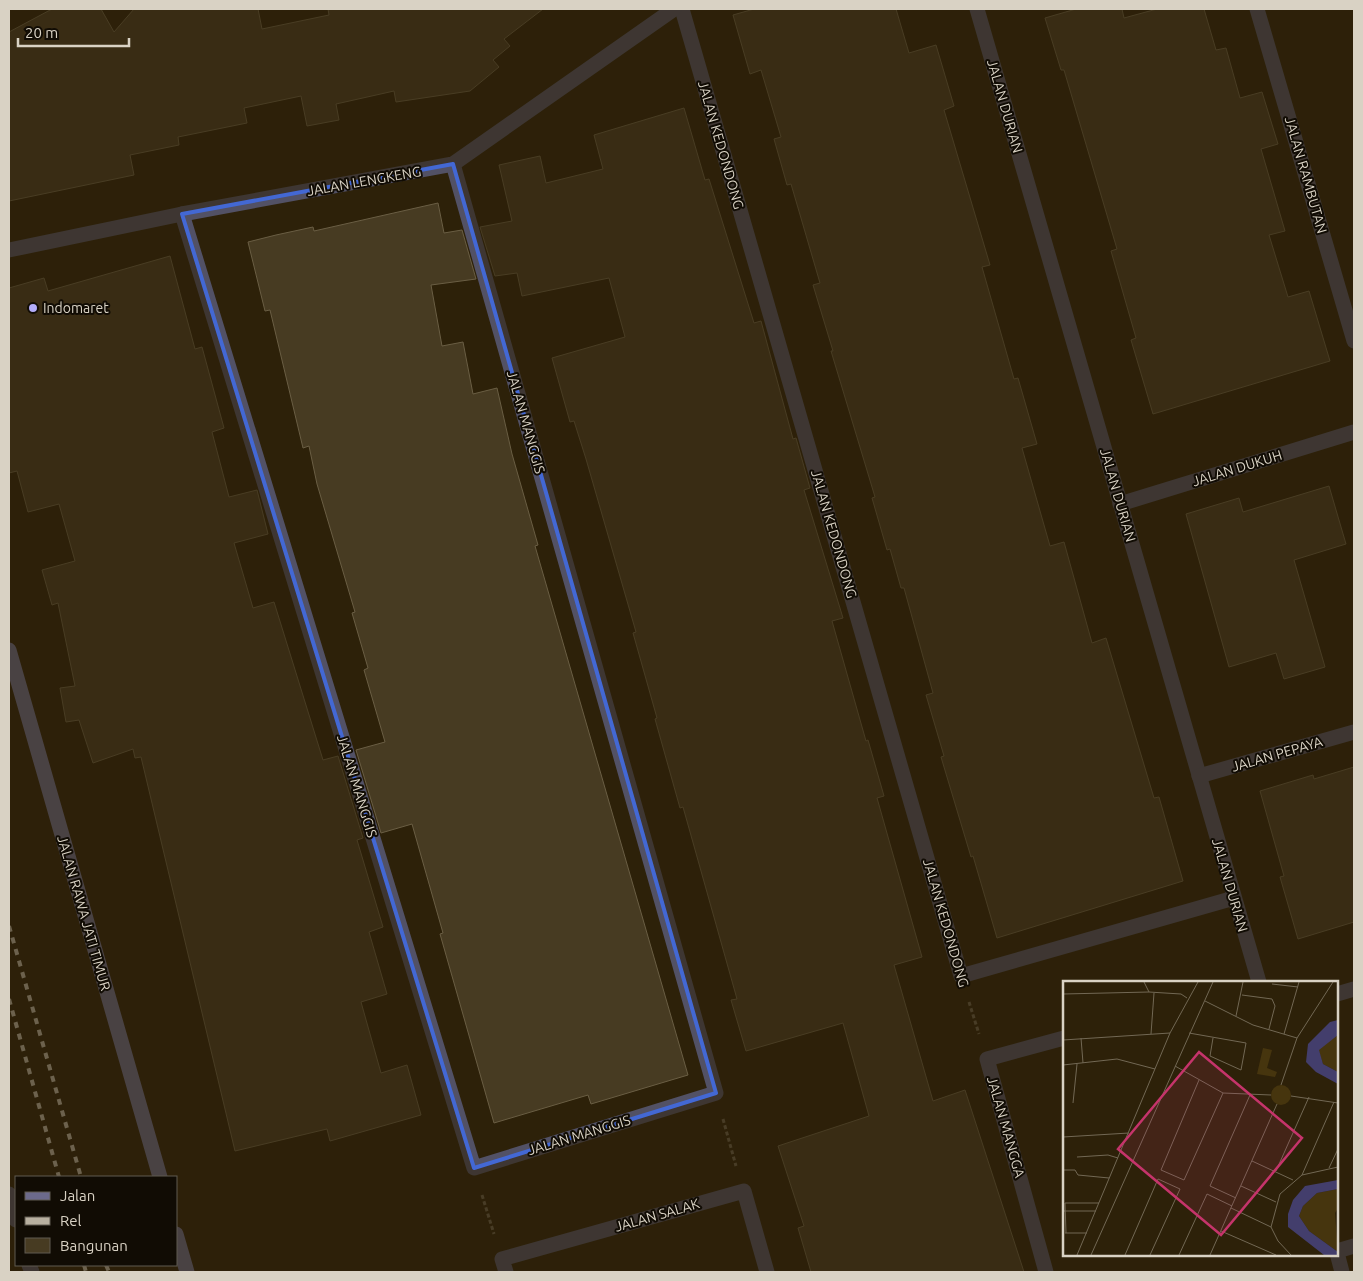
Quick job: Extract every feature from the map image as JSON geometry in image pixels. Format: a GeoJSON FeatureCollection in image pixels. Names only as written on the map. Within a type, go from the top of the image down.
{"type":"FeatureCollection","features":[{"type":"Feature","properties":{"kind":"main road","name":"JALAN RAWA JATI TIMUR"},"geometry":{"type":"LineString","coordinates":[[9,650],[160,1176]]}},
{"type":"Feature","properties":{"kind":"main road"},"geometry":{"type":"LineString","coordinates":[[178,1241],[187,1272]]}},
{"type":"Feature","properties":{"kind":"street","name":"JALAN LENGKENG"},"geometry":{"type":"LineString","coordinates":[[9,250],[182,214],[453,164],[674,9]]}},
{"type":"Feature","properties":{"kind":"street","name":"JALAN KEDONDONG"},"geometry":{"type":"LineString","coordinates":[[682,9],[961,976]]}},
{"type":"Feature","properties":{"kind":"street","name":"JALAN DURIAN"},"geometry":{"type":"LineString","coordinates":[[977,9],[1259,981]]}},
{"type":"Feature","properties":{"kind":"street","name":"JALAN RAMBUTAN"},"geometry":{"type":"LineString","coordinates":[[1258,9],[1354,341]]}},
{"type":"Feature","properties":{"kind":"street","name":"JALAN MANGGIS"},"geometry":{"type":"LineString","coordinates":[[182,214],[474,1168],[716,1093],[453,164]]}},
{"type":"Feature","properties":{"kind":"street","name":"JALAN DUKUH"},"geometry":{"type":"LineString","coordinates":[[1120,504],[1354,432]]}},
{"type":"Feature","properties":{"kind":"street","name":"JALAN PEPAYA"},"geometry":{"type":"LineString","coordinates":[[1199,776],[1354,732]]}},
{"type":"Feature","properties":{"kind":"street"},"geometry":{"type":"LineString","coordinates":[[961,976],[1234,898]]}},
{"type":"Feature","properties":{"kind":"street"},"geometry":{"type":"LineString","coordinates":[[1338,994],[1354,989]]}},
{"type":"Feature","properties":{"kind":"street","name":"JALAN MANGGA"},"geometry":{"type":"LineString","coordinates":[[1046,1272],[986,1059],[1063,1038]]}},
{"type":"Feature","properties":{"kind":"street"},"geometry":{"type":"LineString","coordinates":[[744,1191],[766,1272]]}},
{"type":"Feature","properties":{"kind":"street","name":"JALAN SALAK"},"geometry":{"type":"LineString","coordinates":[[504,1266],[744,1191]]}},
{"type":"Feature","properties":{"kind":"street"},"geometry":{"type":"LineString","coordinates":[[9,1194],[15,1216]]}},
{"type":"Feature","properties":{"kind":"street"},"geometry":{"type":"LineString","coordinates":[[1338,1252],[1354,1246]]}},
{"type":"Feature","properties":{"kind":"street"},"geometry":{"type":"LineString","coordinates":[[1338,1256],[1342,1272]]}},
{"type":"Feature","properties":{"kind":"path","name":"JALAN KEDONDONG"},"geometry":{"type":"LineString","coordinates":[[961,976],[986,1059]]}},
{"type":"Feature","properties":{"kind":"path"},"geometry":{"type":"LineString","coordinates":[[716,1093],[744,1191]]}},
{"type":"Feature","properties":{"kind":"path"},"geometry":{"type":"LineString","coordinates":[[474,1168],[504,1266]]}},
{"type":"Feature","properties":{"kind":"highlighted area"},"geometry":{"type":"Polygon","coordinates":[[[453,164],[716,1093],[474,1168],[182,214],[453,164]]]}},
{"type":"Feature","properties":{"kind":"building"},"geometry":{"type":"Polygon","coordinates":[[[52,9],[101,9],[114,32],[134,9],[258,9],[262,29],[329,15],[328,9],[543,9],[504,39],[510,46],[493,60],[499,67],[470,91],[396,102],[394,91],[336,104],[339,120],[307,126],[301,96],[244,108],[247,123],[178,137],[179,145],[130,155],[134,175],[9,201],[9,32],[52,9]]]}},
{"type":"Feature","properties":{"kind":"building"},"geometry":{"type":"Polygon","coordinates":[[[754,9],[896,9],[909,53],[936,45],[954,106],[944,110],[990,265],[982,267],[1014,379],[1018,378],[1037,444],[1022,448],[1050,546],[1064,542],[1092,643],[1106,638],[1154,798],[1159,797],[1183,881],[997,938],[941,757],[944,756],[926,695],[933,693],[904,588],[901,588],[890,549],[887,550],[872,498],[875,497],[813,285],[820,283],[791,184],[787,185],[774,139],[781,137],[761,70],[750,74],[733,15],[754,9]]]}},
{"type":"Feature","properties":{"kind":"building"},"geometry":{"type":"Polygon","coordinates":[[[1076,9],[1122,9],[1124,18],[1157,9],[1204,9],[1216,50],[1226,48],[1240,98],[1262,92],[1278,144],[1261,149],[1285,231],[1269,235],[1288,297],[1309,291],[1330,361],[1153,414],[1131,340],[1136,338],[1111,251],[1117,249],[1064,70],[1061,70],[1045,18],[1076,9]]]}},
{"type":"Feature","properties":{"kind":"building"},"geometry":{"type":"Polygon","coordinates":[[[684,108],[705,180],[709,179],[754,323],[761,321],[793,439],[796,438],[810,488],[804,490],[843,618],[832,621],[866,741],[868,740],[884,796],[877,798],[922,957],[894,965],[933,1101],[965,1090],[1024,1272],[811,1272],[798,1228],[804,1226],[778,1146],[869,1116],[843,1023],[746,1051],[731,1000],[737,999],[683,807],[680,808],[655,719],[657,718],[633,633],[636,632],[586,459],[574,421],[570,422],[552,358],[625,337],[609,278],[522,296],[517,273],[495,276],[480,227],[512,221],[499,165],[540,156],[546,183],[603,169],[594,135],[684,108]]]}},
{"type":"Feature","properties":{"kind":"building"},"geometry":{"type":"Polygon","coordinates":[[[438,203],[444,233],[462,230],[476,279],[431,285],[442,346],[463,342],[473,394],[497,388],[512,454],[538,545],[535,546],[688,1075],[591,1104],[588,1095],[494,1123],[440,934],[443,933],[412,824],[381,833],[356,750],[385,742],[364,670],[368,668],[352,613],[355,612],[317,484],[309,446],[303,448],[270,310],[265,311],[248,242],[313,227],[314,231],[438,203]]]}},
{"type":"Feature","properties":{"kind":"building"},"geometry":{"type":"Polygon","coordinates":[[[170,256],[195,349],[202,347],[224,428],[212,432],[229,497],[257,490],[268,534],[234,543],[253,608],[274,602],[323,760],[338,756],[363,838],[357,840],[383,927],[369,932],[387,994],[361,1002],[381,1073],[407,1065],[421,1115],[330,1141],[327,1129],[235,1151],[141,757],[135,758],[133,749],[93,763],[79,720],[66,722],[60,688],[75,686],[58,603],[52,605],[42,570],[75,561],[59,504],[28,512],[17,471],[9,473],[9,288],[44,278],[48,291],[170,256]]]}},
{"type":"Feature","properties":{"kind":"building"},"geometry":{"type":"Polygon","coordinates":[[[1329,486],[1346,544],[1294,560],[1325,667],[1284,679],[1276,653],[1229,667],[1186,514],[1239,498],[1243,512],[1329,486]]]}},
{"type":"Feature","properties":{"kind":"building"},"geometry":{"type":"Polygon","coordinates":[[[1354,767],[1354,922],[1298,939],[1280,877],[1284,876],[1260,791],[1313,775],[1314,779],[1354,767]]]}},
{"type":"Feature","properties":{"kind":"railway"},"geometry":{"type":"LineString","coordinates":[[9,926],[81,1176]]}},
{"type":"Feature","properties":{"kind":"railway"},"geometry":{"type":"LineString","coordinates":[[9,999],[59,1176]]}},
{"type":"Feature","properties":{"kind":"railway"},"geometry":{"type":"LineString","coordinates":[[84,1266],[86,1272]]}},
{"type":"Feature","properties":{"kind":"railway"},"geometry":{"type":"LineString","coordinates":[[106,1266],[109,1272]]}},
{"type":"Feature","properties":{"kind":"place","name":"Indomaret"},"geometry":{"type":"Point","coordinates":[33,308]}}]}
